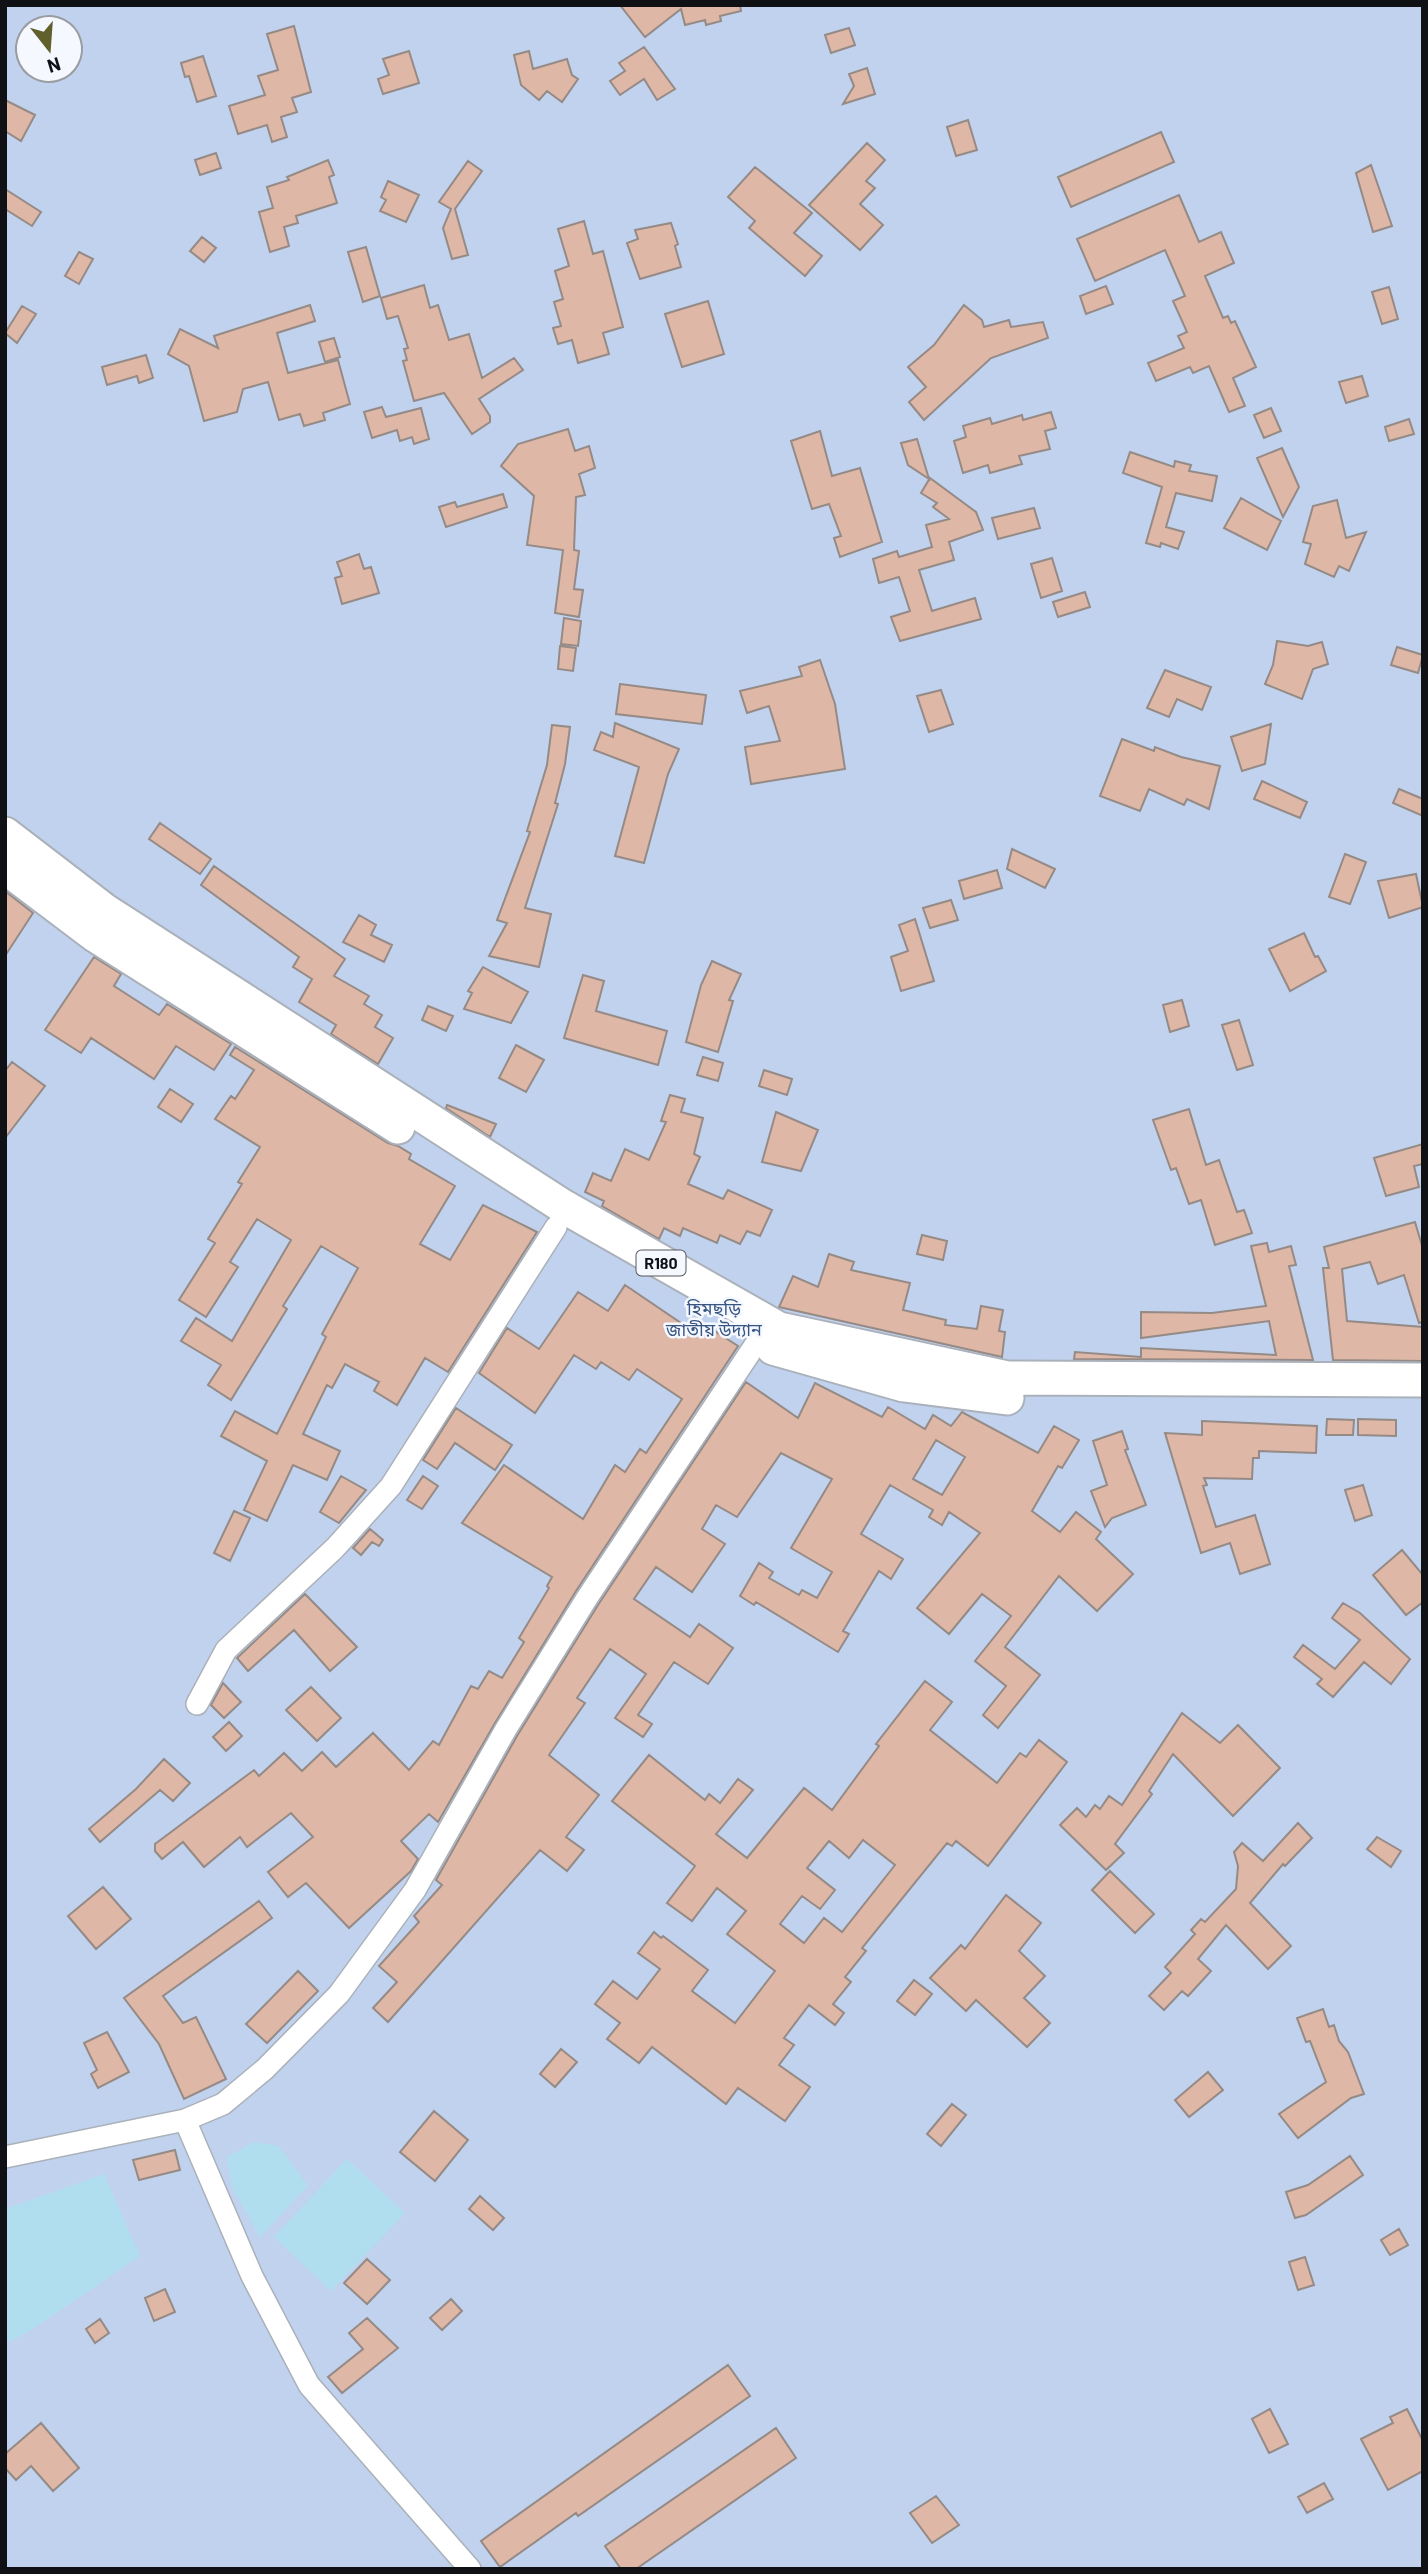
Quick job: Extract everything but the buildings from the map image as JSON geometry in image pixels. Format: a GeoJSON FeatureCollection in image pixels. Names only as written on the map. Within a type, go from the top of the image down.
{"type":"FeatureCollection","features":[{"type":"Feature","properties":{"kind":"main road","name":"R180"},"geometry":{"type":"LineString","coordinates":[[5,834],[104,910],[562,1205],[779,1329],[1007,1378],[1423,1380]]}},
{"type":"Feature","properties":{"kind":"main road","name":"R180"},"geometry":{"type":"LineString","coordinates":[[5,867],[94,935],[556,1227],[757,1342],[904,1385],[1006,1398],[1423,1402]]}},
{"type":"Feature","properties":{"kind":"street"},"geometry":{"type":"LineString","coordinates":[[197,1704],[226,1650],[335,1548],[391,1486],[556,1227]]}},
{"type":"Feature","properties":{"kind":"street"},"geometry":{"type":"LineString","coordinates":[[5,2157],[185,2120],[223,2104],[265,2069],[339,1994],[415,1890],[499,1740],[580,1609],[757,1342]]}},
{"type":"Feature","properties":{"kind":"street"},"geometry":{"type":"LineString","coordinates":[[185,2120],[252,2276],[309,2385],[470,2569]]}},
{"type":"Feature","properties":{"kind":"green space","name":"হিমছড়ি জাতীয় উদ্যান"},"geometry":{"type":"Polygon","coordinates":[[[5,5],[1423,5],[1423,2569],[5,2569],[5,5]]]}},
{"type":"Feature","properties":{"kind":"shaded area"},"geometry":{"type":"Polygon","coordinates":[[[255,2142],[279,2146],[308,2186],[260,2237],[232,2187],[227,2157],[255,2142]]]}},
{"type":"Feature","properties":{"kind":"shaded area"},"geometry":{"type":"Polygon","coordinates":[[[347,2159],[405,2213],[331,2291],[274,2237],[347,2159]]]}},
{"type":"Feature","properties":{"kind":"shaded area"},"geometry":{"type":"Polygon","coordinates":[[[104,2174],[140,2256],[33,2329],[5,2344],[5,2209],[104,2174]]]}}]}
